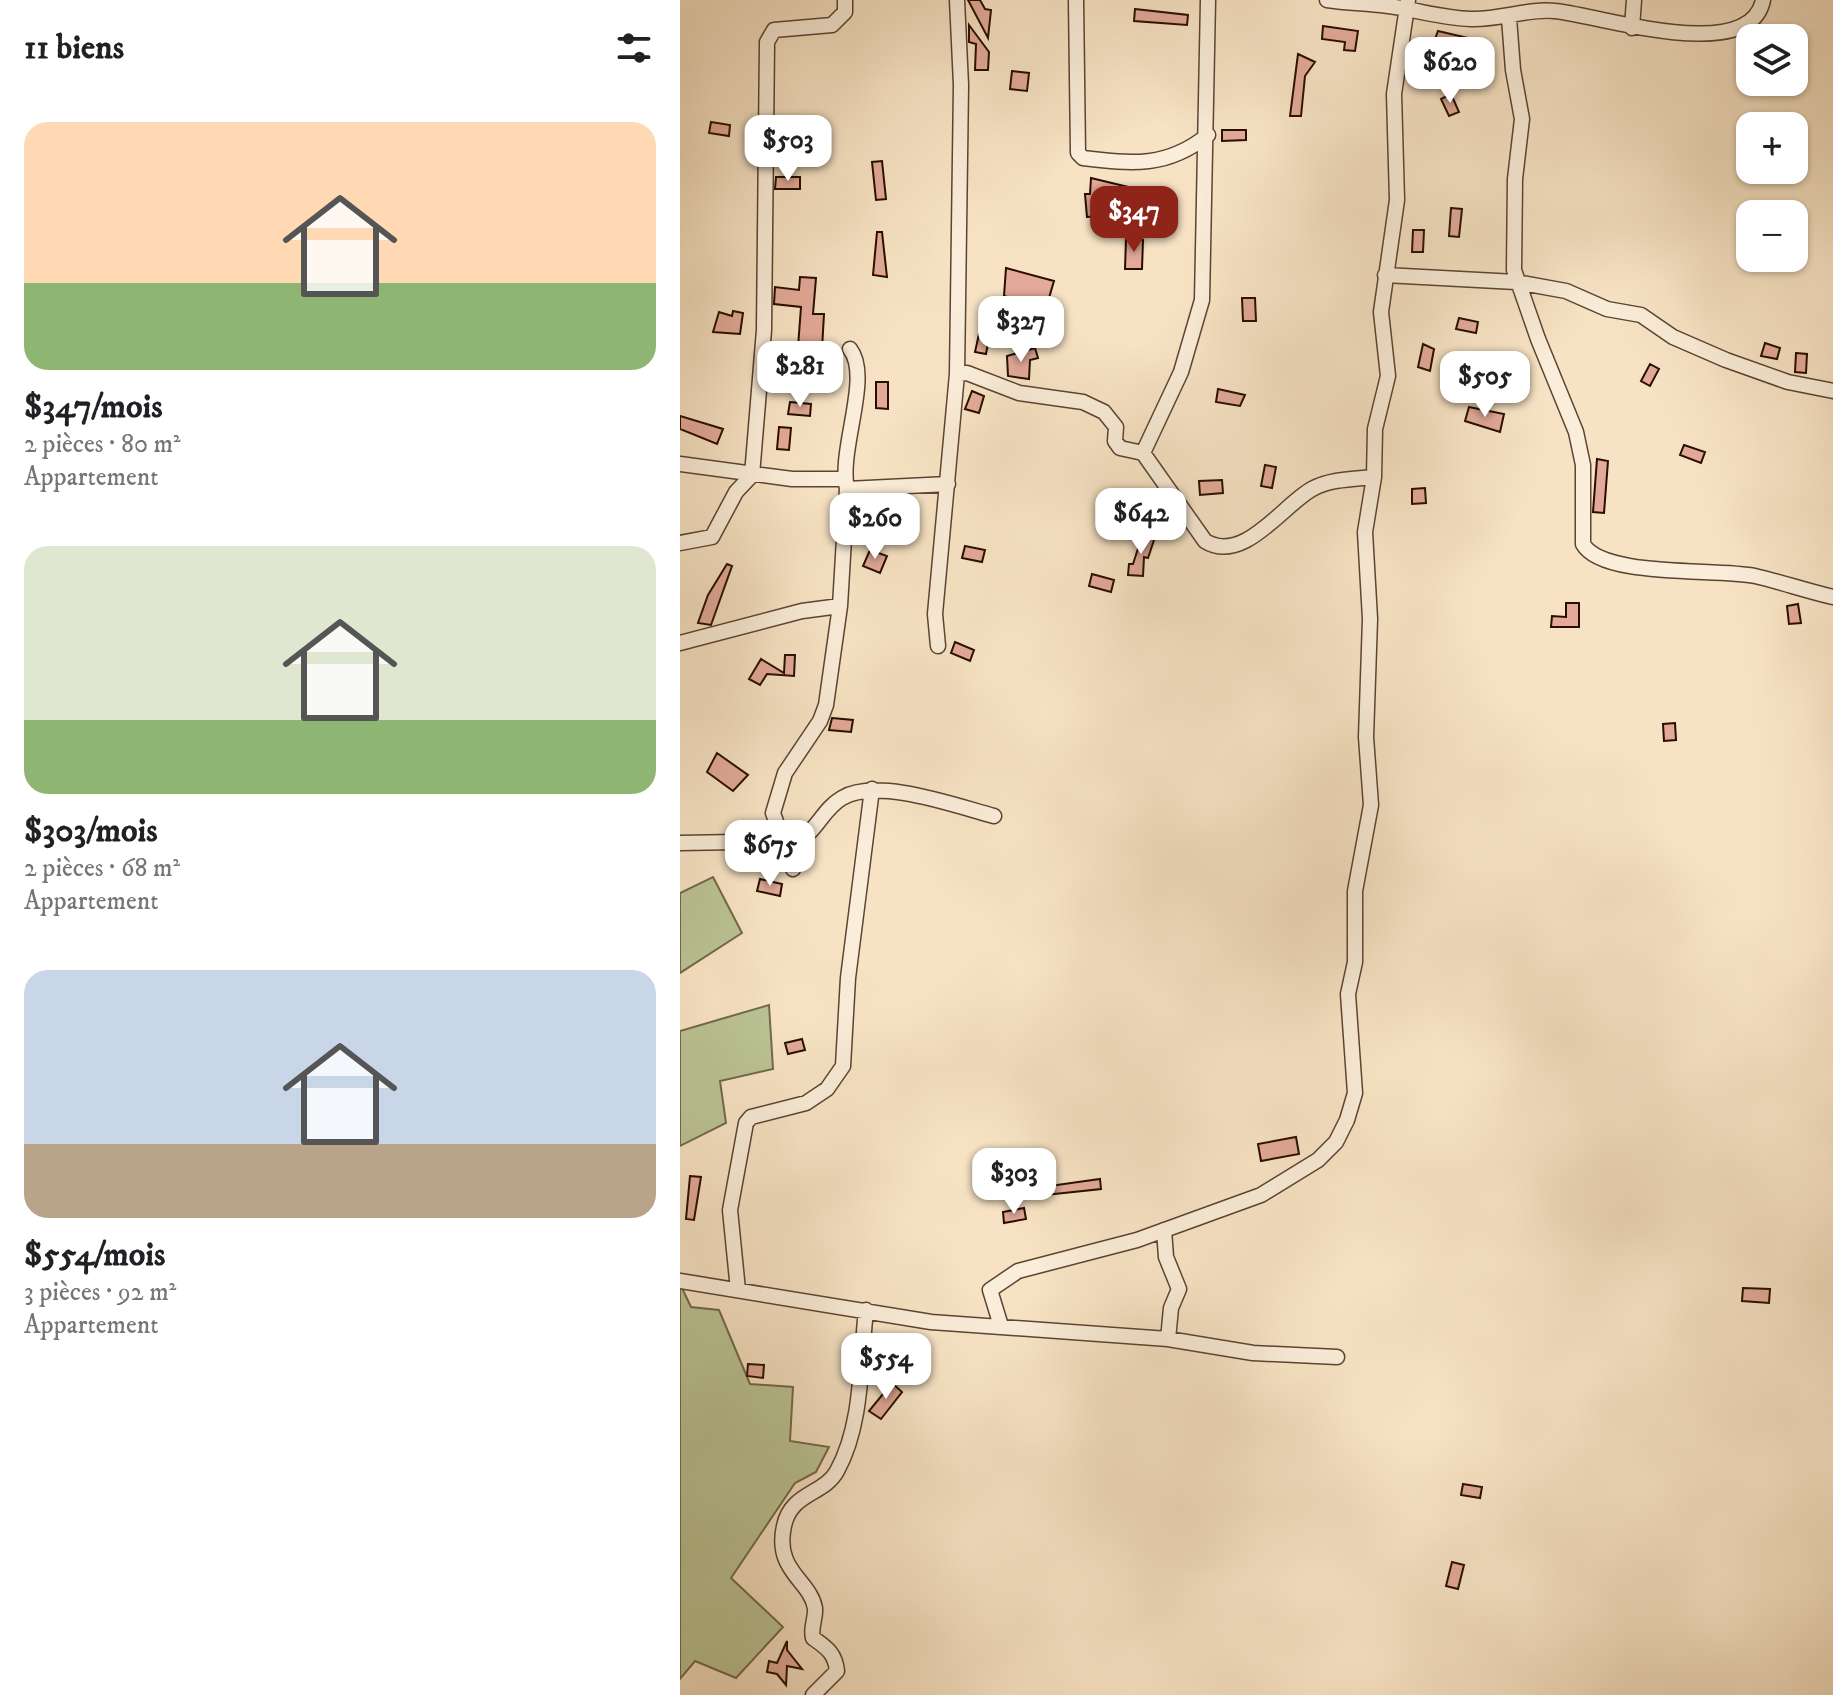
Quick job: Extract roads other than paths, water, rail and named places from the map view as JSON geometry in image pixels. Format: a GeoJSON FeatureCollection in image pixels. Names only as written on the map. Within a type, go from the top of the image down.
{"type":"FeatureCollection","features":[{"type":"Feature","properties":{"kind":"street"},"geometry":{"type":"LineString","coordinates":[[680,543],[712,537],[736,492],[752,475],[764,330],[767,42],[774,30],[832,25],[845,12],[845,0]]}},
{"type":"Feature","properties":{"kind":"street"},"geometry":{"type":"LineString","coordinates":[[938,646],[935,614],[957,374],[961,99],[957,0]]}},
{"type":"Feature","properties":{"kind":"street"},"geometry":{"type":"LineString","coordinates":[[1076,0],[1078,153],[1083,158],[1132,164],[1154,161],[1191,148],[1208,135]]}},
{"type":"Feature","properties":{"kind":"street"},"geometry":{"type":"LineString","coordinates":[[1143,453],[1181,372],[1202,300],[1202,213],[1208,135],[1208,0]]}},
{"type":"Feature","properties":{"kind":"street"},"geometry":{"type":"LineString","coordinates":[[1327,0],[1408,4],[1436,17],[1509,18],[1554,10],[1632,28],[1669,32],[1739,29],[1754,20],[1763,0]]}},
{"type":"Feature","properties":{"kind":"street"},"geometry":{"type":"LineString","coordinates":[[1632,28],[1634,0]]}},
{"type":"Feature","properties":{"kind":"street"},"geometry":{"type":"LineString","coordinates":[[1001,1326],[990,1290],[1018,1271],[1164,1230],[1261,1195],[1318,1160],[1336,1142],[1355,1093],[1348,994],[1355,962],[1355,891],[1371,805],[1366,737],[1370,619],[1365,532],[1374,477],[1375,429],[1388,376],[1381,312],[1397,200],[1394,94],[1408,4]]}},
{"type":"Feature","properties":{"kind":"street"},"geometry":{"type":"LineString","coordinates":[[1509,18],[1514,80],[1522,119],[1515,179],[1516,282],[1576,432],[1583,465],[1583,544],[1588,553],[1597,559],[1642,567],[1755,576],[1833,597]]}},
{"type":"Feature","properties":{"kind":"street"},"geometry":{"type":"LineString","coordinates":[[1385,275],[1516,282],[1566,291],[1607,309],[1641,315],[1673,337],[1706,352],[1788,382],[1833,391]]}},
{"type":"Feature","properties":{"kind":"street"},"geometry":{"type":"LineString","coordinates":[[793,869],[775,823],[775,802],[785,773],[820,721],[826,705],[840,606],[846,484],[859,366],[850,349]]}},
{"type":"Feature","properties":{"kind":"street"},"geometry":{"type":"LineString","coordinates":[[957,374],[967,373],[1019,393],[1096,406],[1116,427],[1115,441],[1120,448],[1143,453],[1205,541],[1222,547],[1247,539],[1313,488],[1325,483],[1374,477]]}},
{"type":"Feature","properties":{"kind":"street"},"geometry":{"type":"LineString","coordinates":[[680,464],[846,484],[948,484]]}},
{"type":"Feature","properties":{"kind":"street"},"geometry":{"type":"LineString","coordinates":[[680,643],[802,611],[840,606]]}},
{"type":"Feature","properties":{"kind":"street"},"geometry":{"type":"LineString","coordinates":[[738,1290],[730,1210],[746,1123],[751,1117],[806,1103],[827,1089],[843,1066],[846,991],[872,789]]}},
{"type":"Feature","properties":{"kind":"street"},"geometry":{"type":"LineString","coordinates":[[680,843],[782,842],[808,836],[814,823],[841,798],[872,789],[994,816]]}},
{"type":"Feature","properties":{"kind":"street"},"geometry":{"type":"LineString","coordinates":[[1164,1230],[1166,1257],[1179,1289],[1171,1308],[1168,1339]]}},
{"type":"Feature","properties":{"kind":"street"},"geometry":{"type":"LineString","coordinates":[[680,1281],[931,1322],[1168,1339],[1253,1353],[1337,1357]]}},
{"type":"Feature","properties":{"kind":"street"},"geometry":{"type":"LineString","coordinates":[[813,1695],[837,1671],[836,1659],[829,1649],[813,1638],[815,1609],[783,1555],[784,1526],[791,1509],[803,1496],[832,1479],[853,1434],[866,1310]]}}]}
